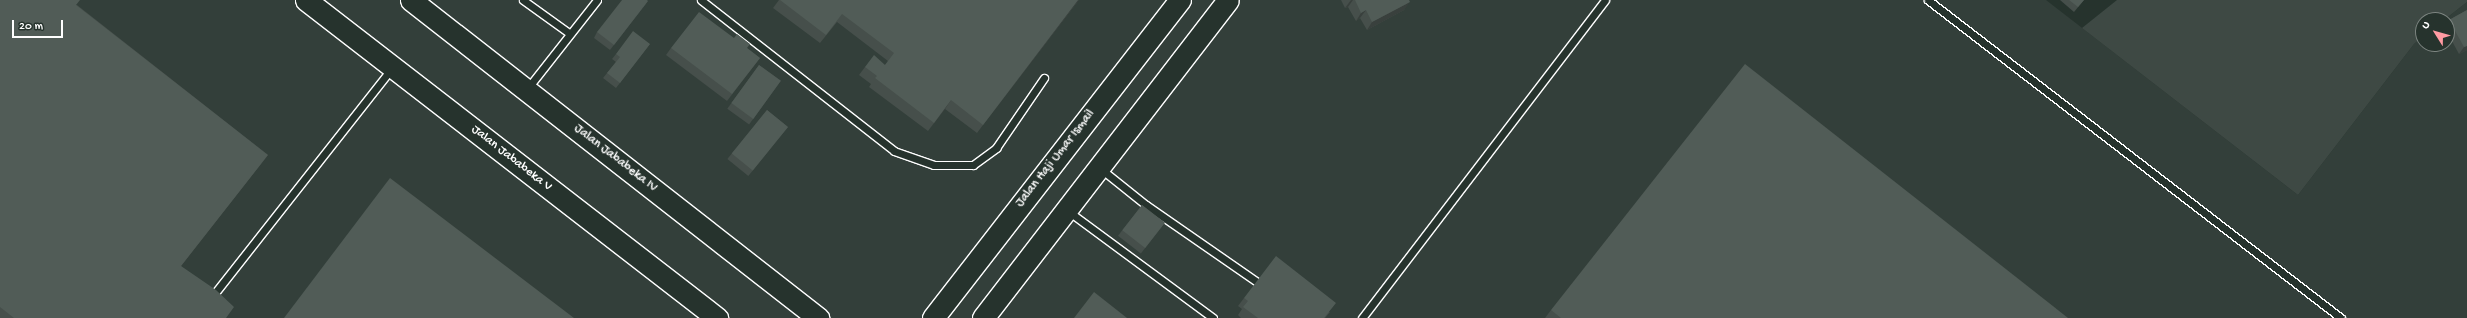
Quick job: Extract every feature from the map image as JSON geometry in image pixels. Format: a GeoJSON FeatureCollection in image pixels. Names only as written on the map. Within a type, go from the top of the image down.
{"type":"FeatureCollection","features":[{"type":"Feature","properties":{"kind":"street","name":"Jalan Jababeka V"},"geometry":{"type":"LineString","coordinates":[[306,0],[717,318]]}},
{"type":"Feature","properties":{"kind":"street","name":"Jalan Jababeka IV"},"geometry":{"type":"LineString","coordinates":[[411,0],[818,318]]}},
{"type":"Feature","properties":{"kind":"street","name":"Jalan Haji Umar Ismail"},"geometry":{"type":"LineString","coordinates":[[933,318],[1180,0]]}},
{"type":"Feature","properties":{"kind":"street"},"geometry":{"type":"LineString","coordinates":[[983,318],[1228,0]]}},
{"type":"Feature","properties":{"kind":"lane"},"geometry":{"type":"LineString","coordinates":[[523,0],[569,34]]}},
{"type":"Feature","properties":{"kind":"lane"},"geometry":{"type":"LineString","coordinates":[[526,90],[597,0]]}},
{"type":"Feature","properties":{"kind":"lane"},"geometry":{"type":"LineString","coordinates":[[701,0],[894,151],[934,165],[973,165],[996,148],[1044,78]]}},
{"type":"Feature","properties":{"kind":"lane"},"geometry":{"type":"LineString","coordinates":[[1362,318],[1605,0]]}},
{"type":"Feature","properties":{"kind":"lane"},"geometry":{"type":"LineString","coordinates":[[1928,0],[2340,318]]}},
{"type":"Feature","properties":{"kind":"lane"},"geometry":{"type":"LineString","coordinates":[[210,298],[393,67]]}},
{"type":"Feature","properties":{"kind":"lane"},"geometry":{"type":"LineString","coordinates":[[1099,168],[1146,205],[1257,282]]}},
{"type":"Feature","properties":{"kind":"lane"},"geometry":{"type":"LineString","coordinates":[[1066,210],[1213,318]]}},
{"type":"Feature","properties":{"kind":"shaded area"},"geometry":{"type":"Polygon","coordinates":[[[0,0],[2046,0],[2298,195],[2414,44],[2415,43],[2415,52],[2455,52],[2454,12],[2467,2],[2467,318],[0,318],[0,0]]]}},
{"type":"Feature","properties":{"kind":"shaded area"},"geometry":{"type":"Polygon","coordinates":[[[2117,0],[2467,0],[2467,2],[2454,12],[2415,12],[2415,43],[2298,195],[2082,28],[2117,0]]]}},
{"type":"Feature","properties":{"kind":"building"},"geometry":{"type":"Polygon","coordinates":[[[0,0],[80,0],[76,5],[268,155],[181,266],[216,290],[234,307],[226,318],[14,318],[0,307],[0,0]]]}},
{"type":"Feature","properties":{"kind":"building"},"geometry":{"type":"Polygon","coordinates":[[[622,0],[648,1],[614,45],[597,32],[622,0]]]}},
{"type":"Feature","properties":{"kind":"building"},"geometry":{"type":"Polygon","coordinates":[[[780,0],[1078,0],[983,125],[951,100],[934,123],[875,78],[877,76],[865,67],[874,55],[885,65],[894,53],[842,14],[826,35],[780,0]]]}},
{"type":"Feature","properties":{"kind":"building"},"geometry":{"type":"Polygon","coordinates":[[[1355,0],[1409,0],[1410,2],[1372,22],[1366,10],[1361,13],[1355,0]]]}},
{"type":"Feature","properties":{"kind":"building"},"geometry":{"type":"Polygon","coordinates":[[[2069,0],[2084,0],[2078,7],[2069,0]]]}},
{"type":"Feature","properties":{"kind":"building"},"geometry":{"type":"Polygon","coordinates":[[[2467,10],[2467,46],[2464,47],[2455,31],[2455,17],[2467,10]]]}},
{"type":"Feature","properties":{"kind":"building"},"geometry":{"type":"Polygon","coordinates":[[[699,12],[734,38],[737,34],[750,44],[747,48],[760,58],[732,94],[671,48],[699,12]]]}},
{"type":"Feature","properties":{"kind":"building"},"geometry":{"type":"Polygon","coordinates":[[[633,31],[650,44],[620,83],[607,73],[620,57],[616,54],[633,31]]]}},
{"type":"Feature","properties":{"kind":"building"},"geometry":{"type":"Polygon","coordinates":[[[1745,64],[2068,318],[1561,318],[1551,310],[1745,64]]]}},
{"type":"Feature","properties":{"kind":"building"},"geometry":{"type":"Polygon","coordinates":[[[759,65],[781,81],[753,119],[731,103],[759,65]]]}},
{"type":"Feature","properties":{"kind":"building"},"geometry":{"type":"Polygon","coordinates":[[[767,110],[788,127],[753,171],[732,154],[767,110]]]}},
{"type":"Feature","properties":{"kind":"building"},"geometry":{"type":"Polygon","coordinates":[[[390,178],[574,318],[284,318],[390,178]]]}},
{"type":"Feature","properties":{"kind":"building"},"geometry":{"type":"Polygon","coordinates":[[[1142,205],[1165,223],[1145,248],[1122,230],[1142,205]]]}},
{"type":"Feature","properties":{"kind":"building"},"geometry":{"type":"Polygon","coordinates":[[[1276,256],[1336,303],[1324,318],[1258,318],[1243,307],[1248,301],[1244,298],[1276,256]]]}},
{"type":"Feature","properties":{"kind":"building"},"geometry":{"type":"Polygon","coordinates":[[[1094,292],[1127,318],[1074,318],[1094,292]]]}}]}
